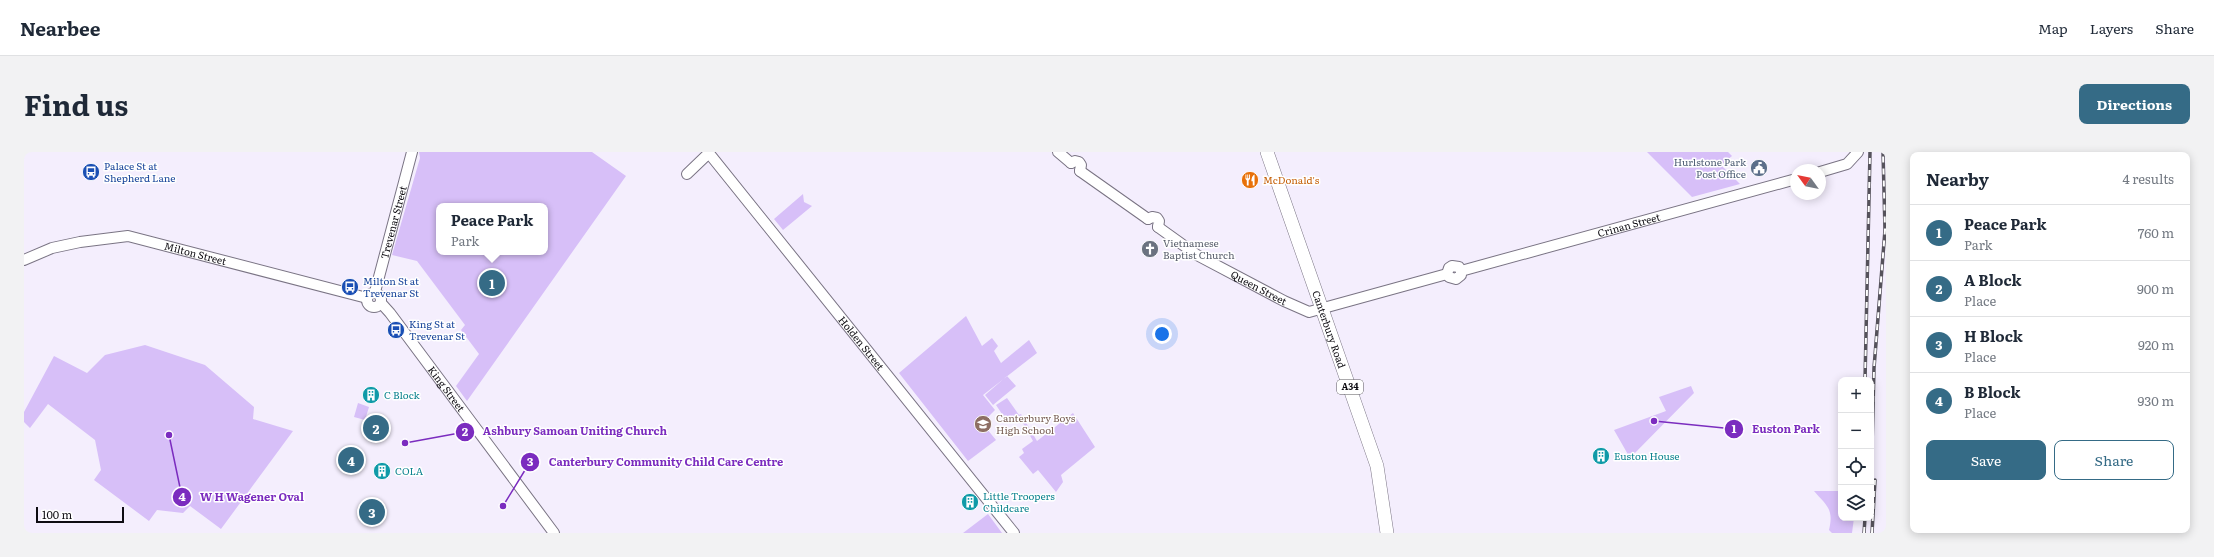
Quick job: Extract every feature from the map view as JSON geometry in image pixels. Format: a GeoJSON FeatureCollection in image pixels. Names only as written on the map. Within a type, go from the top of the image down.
{"type":"FeatureCollection","features":[{"type":"Feature","properties":{"kind":"highway","name":"Canterbury Road"},"geometry":{"type":"LineString","coordinates":[[1267,152],[1377,466],[1387,533]]}},
{"type":"Feature","properties":{"kind":"street","name":"Trevenar Street"},"geometry":{"type":"LineString","coordinates":[[371,295],[412,152]]}},
{"type":"Feature","properties":{"kind":"street"},"geometry":{"type":"LineString","coordinates":[[687,174],[709,152]]}},
{"type":"Feature","properties":{"kind":"street","name":"Holden Street"},"geometry":{"type":"LineString","coordinates":[[709,152],[1014,533]]}},
{"type":"Feature","properties":{"kind":"street","name":"Queen Street"},"geometry":{"type":"LineString","coordinates":[[1058,152],[1071,163],[1075,161],[1079,162],[1082,165],[1080,171],[1148,219],[1152,217],[1157,218],[1159,223],[1158,227],[1197,255],[1284,301],[1309,312],[1322,309]]}},
{"type":"Feature","properties":{"kind":"street"},"geometry":{"type":"LineString","coordinates":[[1826,170],[1847,164],[1858,152]]}},
{"type":"Feature","properties":{"kind":"street","name":"Crinan Street"},"geometry":{"type":"LineString","coordinates":[[1322,309],[1447,274],[1449,268],[1452,266],[1459,267],[1461,271],[1790,181]]}},
{"type":"Feature","properties":{"kind":"street","name":"Milton Street"},"geometry":{"type":"LineString","coordinates":[[24,260],[52,248],[98,238],[128,236],[371,295]]}},
{"type":"Feature","properties":{"kind":"street","name":"King Street"},"geometry":{"type":"LineString","coordinates":[[371,295],[381,296],[380,303],[390,313],[554,533]]}},
{"type":"Feature","properties":{"kind":"shaded area"},"geometry":{"type":"Polygon","coordinates":[[[419,152],[592,152],[626,176],[467,401],[456,386],[479,354],[461,330],[465,325],[417,261],[392,255],[420,158],[419,152]]]}},
{"type":"Feature","properties":{"kind":"shaded area"},"geometry":{"type":"Polygon","coordinates":[[[1647,152],[1728,152],[1732,156],[1721,165],[1740,184],[1692,197],[1647,152]]]}},
{"type":"Feature","properties":{"kind":"shaded area"},"geometry":{"type":"Polygon","coordinates":[[[803,194],[804,202],[812,206],[783,230],[774,219],[803,194]]]}},
{"type":"Feature","properties":{"kind":"shaded area"},"geometry":{"type":"Polygon","coordinates":[[[966,316],[982,346],[992,338],[998,346],[994,351],[1001,363],[1029,340],[1037,353],[983,395],[995,410],[982,423],[996,440],[968,461],[899,373],[966,316]]]}},
{"type":"Feature","properties":{"kind":"shaded area"},"geometry":{"type":"Polygon","coordinates":[[[145,345],[205,365],[254,407],[253,419],[293,431],[221,529],[190,506],[183,513],[157,510],[149,521],[94,480],[101,470],[95,440],[48,404],[30,428],[24,422],[24,412],[54,356],[87,373],[105,355],[145,345]]]}},
{"type":"Feature","properties":{"kind":"shaded area"},"geometry":{"type":"Polygon","coordinates":[[[1007,376],[1016,386],[993,405],[985,395],[1007,376]]]}},
{"type":"Feature","properties":{"kind":"shaded area"},"geometry":{"type":"Polygon","coordinates":[[[1691,386],[1694,393],[1630,458],[1614,430],[1666,411],[1659,397],[1691,386]]]}},
{"type":"Feature","properties":{"kind":"shaded area"},"geometry":{"type":"Polygon","coordinates":[[[1007,398],[1019,415],[1021,414],[1037,441],[1073,413],[1095,447],[1061,475],[1063,482],[1056,492],[1038,470],[1033,474],[1019,457],[1024,453],[1022,449],[1033,441],[1019,416],[1008,423],[996,405],[1007,398]]]}},
{"type":"Feature","properties":{"kind":"shaded area"},"geometry":{"type":"Polygon","coordinates":[[[358,403],[369,407],[365,420],[354,417],[358,403]]]}},
{"type":"Feature","properties":{"kind":"shaded area"},"geometry":{"type":"Polygon","coordinates":[[[1814,491],[1838,491],[1838,521],[1854,521],[1852,533],[1832,533],[1829,530],[1831,517],[1826,504],[1814,491]]]}},
{"type":"Feature","properties":{"kind":"shaded area"},"geometry":{"type":"Polygon","coordinates":[[[988,514],[1002,533],[963,533],[988,514]]]}},
{"type":"Feature","properties":{"kind":"railway"},"geometry":{"type":"LineString","coordinates":[[1865,377],[1870,152]]}},
{"type":"Feature","properties":{"kind":"railway"},"geometry":{"type":"LineString","coordinates":[[1871,485],[1874,368],[1885,230],[1883,152]]}},
{"type":"Feature","properties":{"kind":"railway"},"geometry":{"type":"LineString","coordinates":[[1872,533],[1875,480]]}},
{"type":"Feature","properties":{"kind":"railway"},"geometry":{"type":"LineString","coordinates":[[1864,533],[1865,521]]}},
{"type":"Feature","properties":{"kind":"place","name":"Hurlstone Park Post Office"},"geometry":{"type":"Point","coordinates":[1759,168]}},
{"type":"Feature","properties":{"kind":"place","name":"Palace St at Shepherd Lane"},"geometry":{"type":"Point","coordinates":[91,172]}},
{"type":"Feature","properties":{"kind":"place","name":"McDonald's"},"geometry":{"type":"Point","coordinates":[1250,180]}},
{"type":"Feature","properties":{"kind":"place","name":"Vietnamese Baptist Church"},"geometry":{"type":"Point","coordinates":[1150,249]}},
{"type":"Feature","properties":{"kind":"place","name":"Peace Park"},"geometry":{"type":"Point","coordinates":[492,283]}},
{"type":"Feature","properties":{"kind":"place","name":"Milton St at Trevenar St"},"geometry":{"type":"Point","coordinates":[350,287]}},
{"type":"Feature","properties":{"kind":"place","name":"King St at Trevenar St"},"geometry":{"type":"Point","coordinates":[396,330]}},
{"type":"Feature","properties":{"kind":"place","name":"C Block"},"geometry":{"type":"Point","coordinates":[371,395]}},
{"type":"Feature","properties":{"kind":"place","name":"Euston Park"},"geometry":{"type":"Point","coordinates":[1654,421]}},
{"type":"Feature","properties":{"kind":"place","name":"Canterbury Boys High School"},"geometry":{"type":"Point","coordinates":[983,424]}},
{"type":"Feature","properties":{"kind":"place","name":"A Block"},"geometry":{"type":"Point","coordinates":[376,428]}},
{"type":"Feature","properties":{"kind":"place","name":"W H Wagener Oval"},"geometry":{"type":"Point","coordinates":[169,435]}},
{"type":"Feature","properties":{"kind":"place","name":"Ashbury Samoan Uniting Church"},"geometry":{"type":"Point","coordinates":[405,443]}},
{"type":"Feature","properties":{"kind":"place","name":"Euston House"},"geometry":{"type":"Point","coordinates":[1601,456]}},
{"type":"Feature","properties":{"kind":"place","name":"B Block"},"geometry":{"type":"Point","coordinates":[351,460]}},
{"type":"Feature","properties":{"kind":"place","name":"COLA"},"geometry":{"type":"Point","coordinates":[382,471]}},
{"type":"Feature","properties":{"kind":"place","name":"Little Troopers Childcare"},"geometry":{"type":"Point","coordinates":[970,502]}},
{"type":"Feature","properties":{"kind":"place","name":"Canterbury Community Child Care Centre"},"geometry":{"type":"Point","coordinates":[503,506]}},
{"type":"Feature","properties":{"kind":"place","name":"H Block"},"geometry":{"type":"Point","coordinates":[372,512]}}]}
